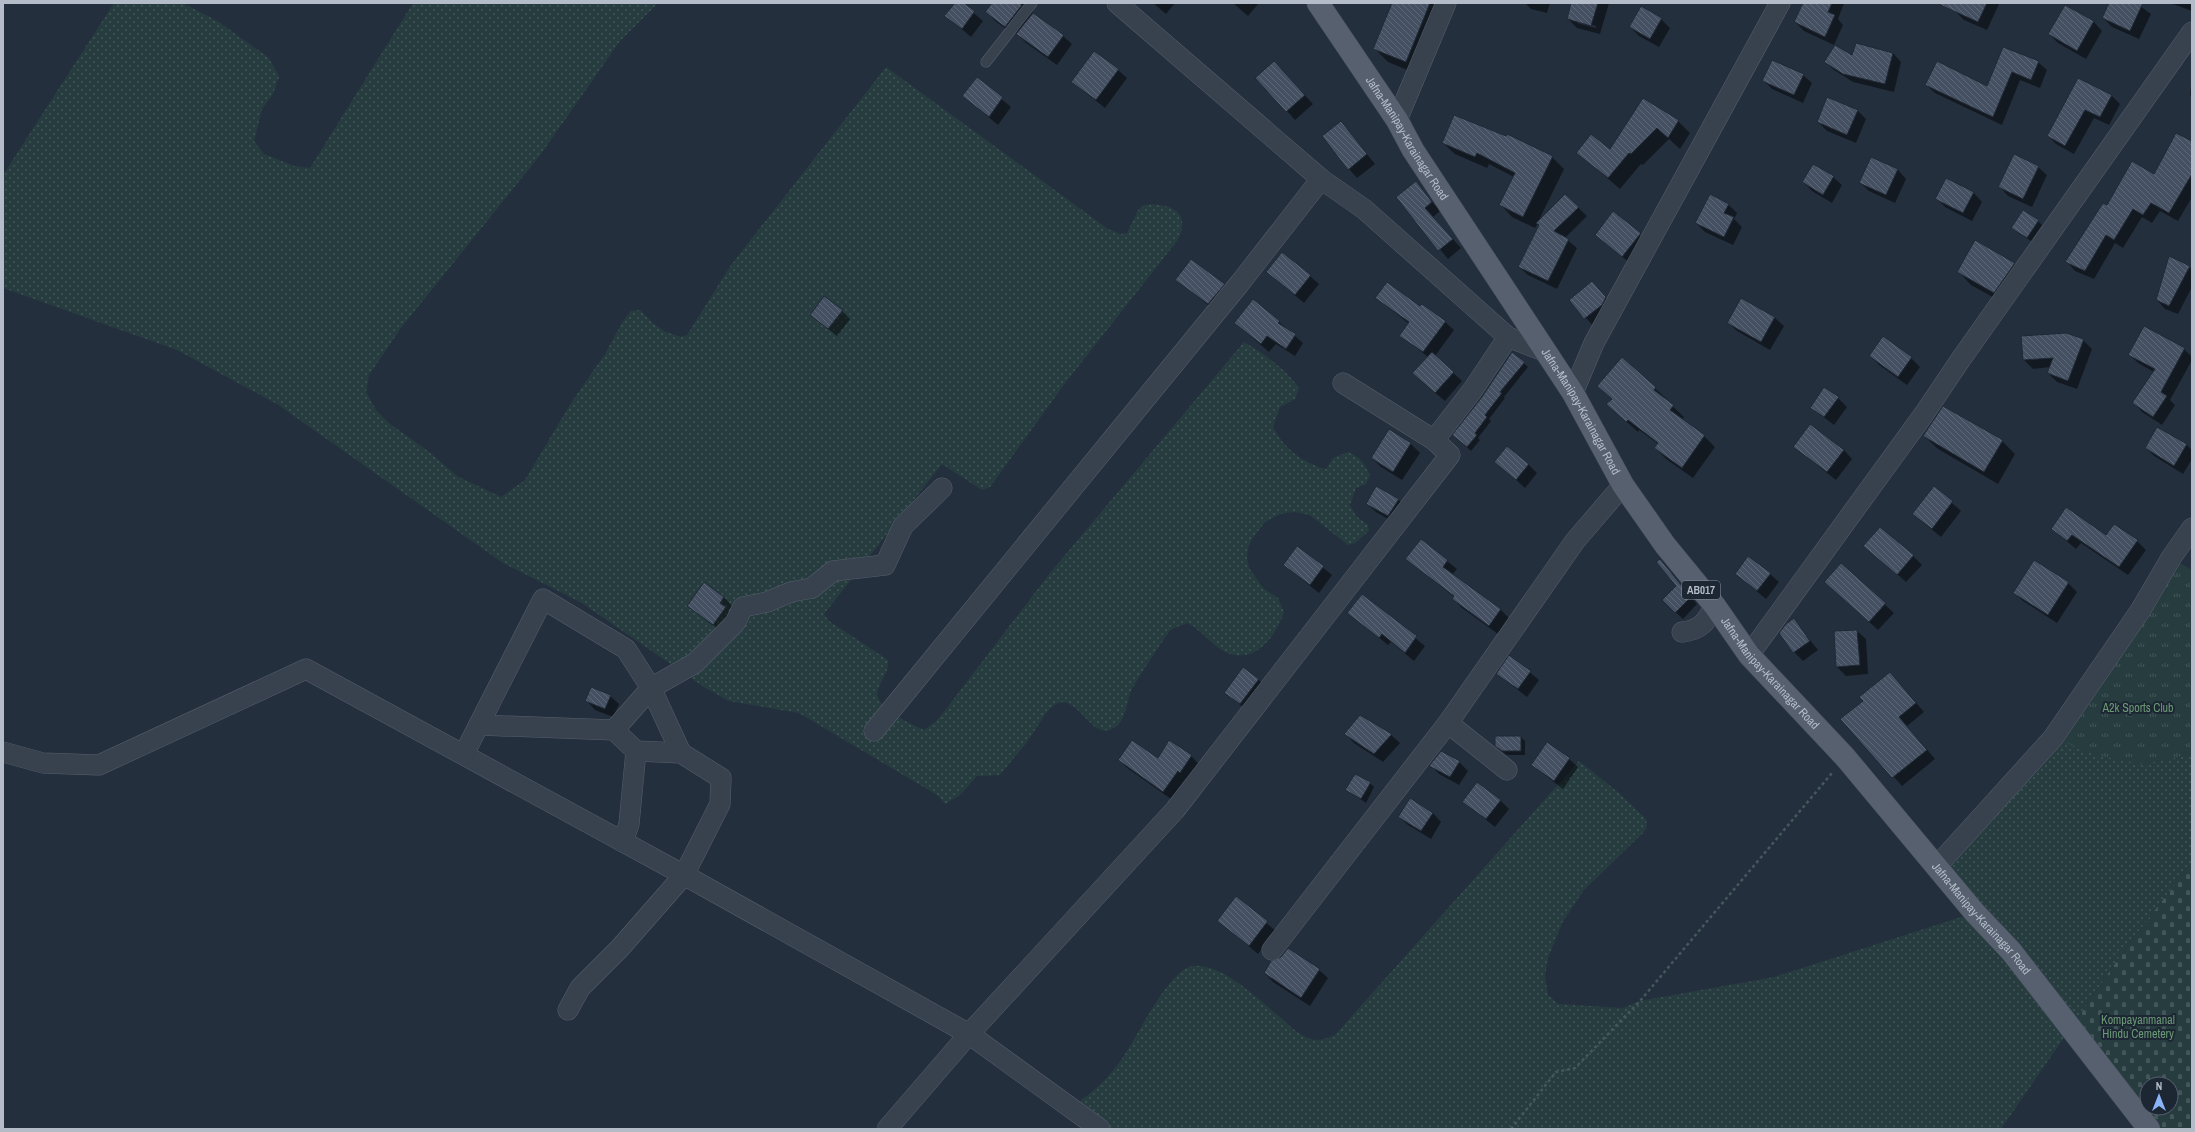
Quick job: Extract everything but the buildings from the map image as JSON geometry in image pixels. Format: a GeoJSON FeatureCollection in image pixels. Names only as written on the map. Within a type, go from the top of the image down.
{"type":"FeatureCollection","features":[{"type":"Feature","properties":{"kind":"main road","name":"Jafna-Manipay-Karainagar Road"},"geometry":{"type":"LineString","coordinates":[[1318,3],[1397,120],[1413,150],[1544,351],[1573,392],[1623,485],[1665,545],[1714,606],[1749,655],[1845,757],[1975,913],[2011,951],[2149,1129]]}},
{"type":"Feature","properties":{"kind":"street"},"geometry":{"type":"LineString","coordinates":[[1117,3],[1321,178],[1364,209],[1508,337],[1544,351]]}},
{"type":"Feature","properties":{"kind":"street"},"geometry":{"type":"LineString","coordinates":[[1397,120],[1446,3]]}},
{"type":"Feature","properties":{"kind":"street"},"geometry":{"type":"LineString","coordinates":[[1573,392],[1594,343],[1780,3]]}},
{"type":"Feature","properties":{"kind":"street"},"geometry":{"type":"LineString","coordinates":[[1749,655],[1920,420],[2192,32]]}},
{"type":"Feature","properties":{"kind":"street"},"geometry":{"type":"LineString","coordinates":[[874,731],[1240,283],[1321,178]]}},
{"type":"Feature","properties":{"kind":"street"},"geometry":{"type":"LineString","coordinates":[[1434,440],[1476,385],[1508,337]]}},
{"type":"Feature","properties":{"kind":"street"},"geometry":{"type":"LineString","coordinates":[[887,1129],[969,1034],[1175,810],[1450,455],[1434,440],[1343,383]]}},
{"type":"Feature","properties":{"kind":"street"},"geometry":{"type":"LineString","coordinates":[[1272,950],[1448,723],[1575,541],[1623,485]]}},
{"type":"Feature","properties":{"kind":"street"},"geometry":{"type":"LineString","coordinates":[[614,730],[651,688],[695,663],[735,623],[743,607],[767,602],[791,592],[812,588],[833,571],[885,565],[897,543],[903,526],[942,488]]}},
{"type":"Feature","properties":{"kind":"street"},"geometry":{"type":"LineString","coordinates":[[1937,866],[2053,738],[2140,611],[2171,558],[2192,528]]}},
{"type":"Feature","properties":{"kind":"street"},"geometry":{"type":"LineString","coordinates":[[464,754],[543,599],[626,649],[651,688],[681,753]]}},
{"type":"Feature","properties":{"kind":"street"},"geometry":{"type":"LineString","coordinates":[[1682,632],[1694,631],[1703,626],[1714,606]]}},
{"type":"Feature","properties":{"kind":"street"},"geometry":{"type":"LineString","coordinates":[[3,752],[43,763],[99,765],[306,669],[684,875],[969,1034],[1100,1129]]}},
{"type":"Feature","properties":{"kind":"street"},"geometry":{"type":"LineString","coordinates":[[1448,723],[1507,770]]}},
{"type":"Feature","properties":{"kind":"street"},"geometry":{"type":"LineString","coordinates":[[479,725],[614,730],[636,751],[681,753],[721,778],[720,804],[684,875],[620,948],[580,988],[568,1010]]}},
{"type":"Feature","properties":{"kind":"street"},"geometry":{"type":"LineString","coordinates":[[623,842],[629,824],[636,751]]}},
{"type":"Feature","properties":{"kind":"lane"},"geometry":{"type":"LineString","coordinates":[[986,62],[1032,3]]}},
{"type":"Feature","properties":{"kind":"path"},"geometry":{"type":"LineString","coordinates":[[1511,1129],[1556,1072],[1575,1068],[1640,1001],[1845,757]]}},
{"type":"Feature","properties":{"kind":"green space"},"geometry":{"type":"Polygon","coordinates":[[[114,3],[183,3],[219,22],[269,58],[279,77],[273,94],[262,109],[254,141],[264,154],[294,166],[310,168],[413,3],[658,3],[620,41],[541,154],[401,328],[369,375],[366,392],[376,410],[390,424],[428,451],[457,476],[501,497],[525,480],[571,403],[605,354],[623,321],[631,311],[640,310],[654,324],[666,332],[681,337],[687,335],[731,265],[886,67],[1108,229],[1120,234],[1127,233],[1138,210],[1144,205],[1162,205],[1170,207],[1176,211],[1180,216],[1182,223],[1177,241],[1066,382],[990,487],[982,490],[942,464],[824,614],[829,621],[888,660],[886,672],[878,689],[877,696],[880,702],[894,714],[910,724],[924,730],[935,722],[943,713],[1050,573],[1244,342],[1281,368],[1299,388],[1295,399],[1280,407],[1273,427],[1283,442],[1302,459],[1326,469],[1333,458],[1348,452],[1359,458],[1364,464],[1370,475],[1366,484],[1356,488],[1350,505],[1356,516],[1368,525],[1369,531],[1355,543],[1348,545],[1310,515],[1294,512],[1280,514],[1265,522],[1252,539],[1248,548],[1247,558],[1249,568],[1264,589],[1278,598],[1284,612],[1277,629],[1265,644],[1250,654],[1231,654],[1214,645],[1188,623],[1171,630],[1133,687],[1123,718],[1118,725],[1109,730],[1101,730],[1093,725],[1072,705],[1064,702],[1056,704],[1048,711],[1027,742],[1000,775],[977,776],[959,796],[945,804],[937,795],[799,713],[729,701],[704,687],[582,603],[503,563],[277,404],[177,350],[3,288],[3,175],[114,3]]]}},
{"type":"Feature","properties":{"kind":"green space","name":"A2k Sports Club"},"geometry":{"type":"Polygon","coordinates":[[[2171,558],[2192,570],[2192,754],[2141,764],[2097,755],[2053,738],[2171,558]]]}},
{"type":"Feature","properties":{"kind":"green space"},"geometry":{"type":"Polygon","coordinates":[[[2053,738],[2141,764],[2192,754],[2192,862],[2125,949],[2001,1129],[1100,1129],[1071,1107],[1092,1092],[1110,1074],[1128,1050],[1163,992],[1173,979],[1183,970],[1193,966],[1216,970],[1229,977],[1301,1035],[1310,1039],[1318,1040],[1335,1035],[1579,761],[1619,793],[1646,819],[1647,826],[1644,832],[1584,890],[1562,923],[1548,958],[1545,976],[1548,995],[1558,1004],[1623,1008],[1640,1001],[1774,977],[1974,913],[1937,866],[2053,738]]]}},
{"type":"Feature","properties":{"kind":"green space","name":"Kompayanmanal Hindu Cemetery"},"geometry":{"type":"Polygon","coordinates":[[[2192,862],[2192,1129],[2149,1129],[2070,1029],[2125,949],[2192,862]]]}}]}
